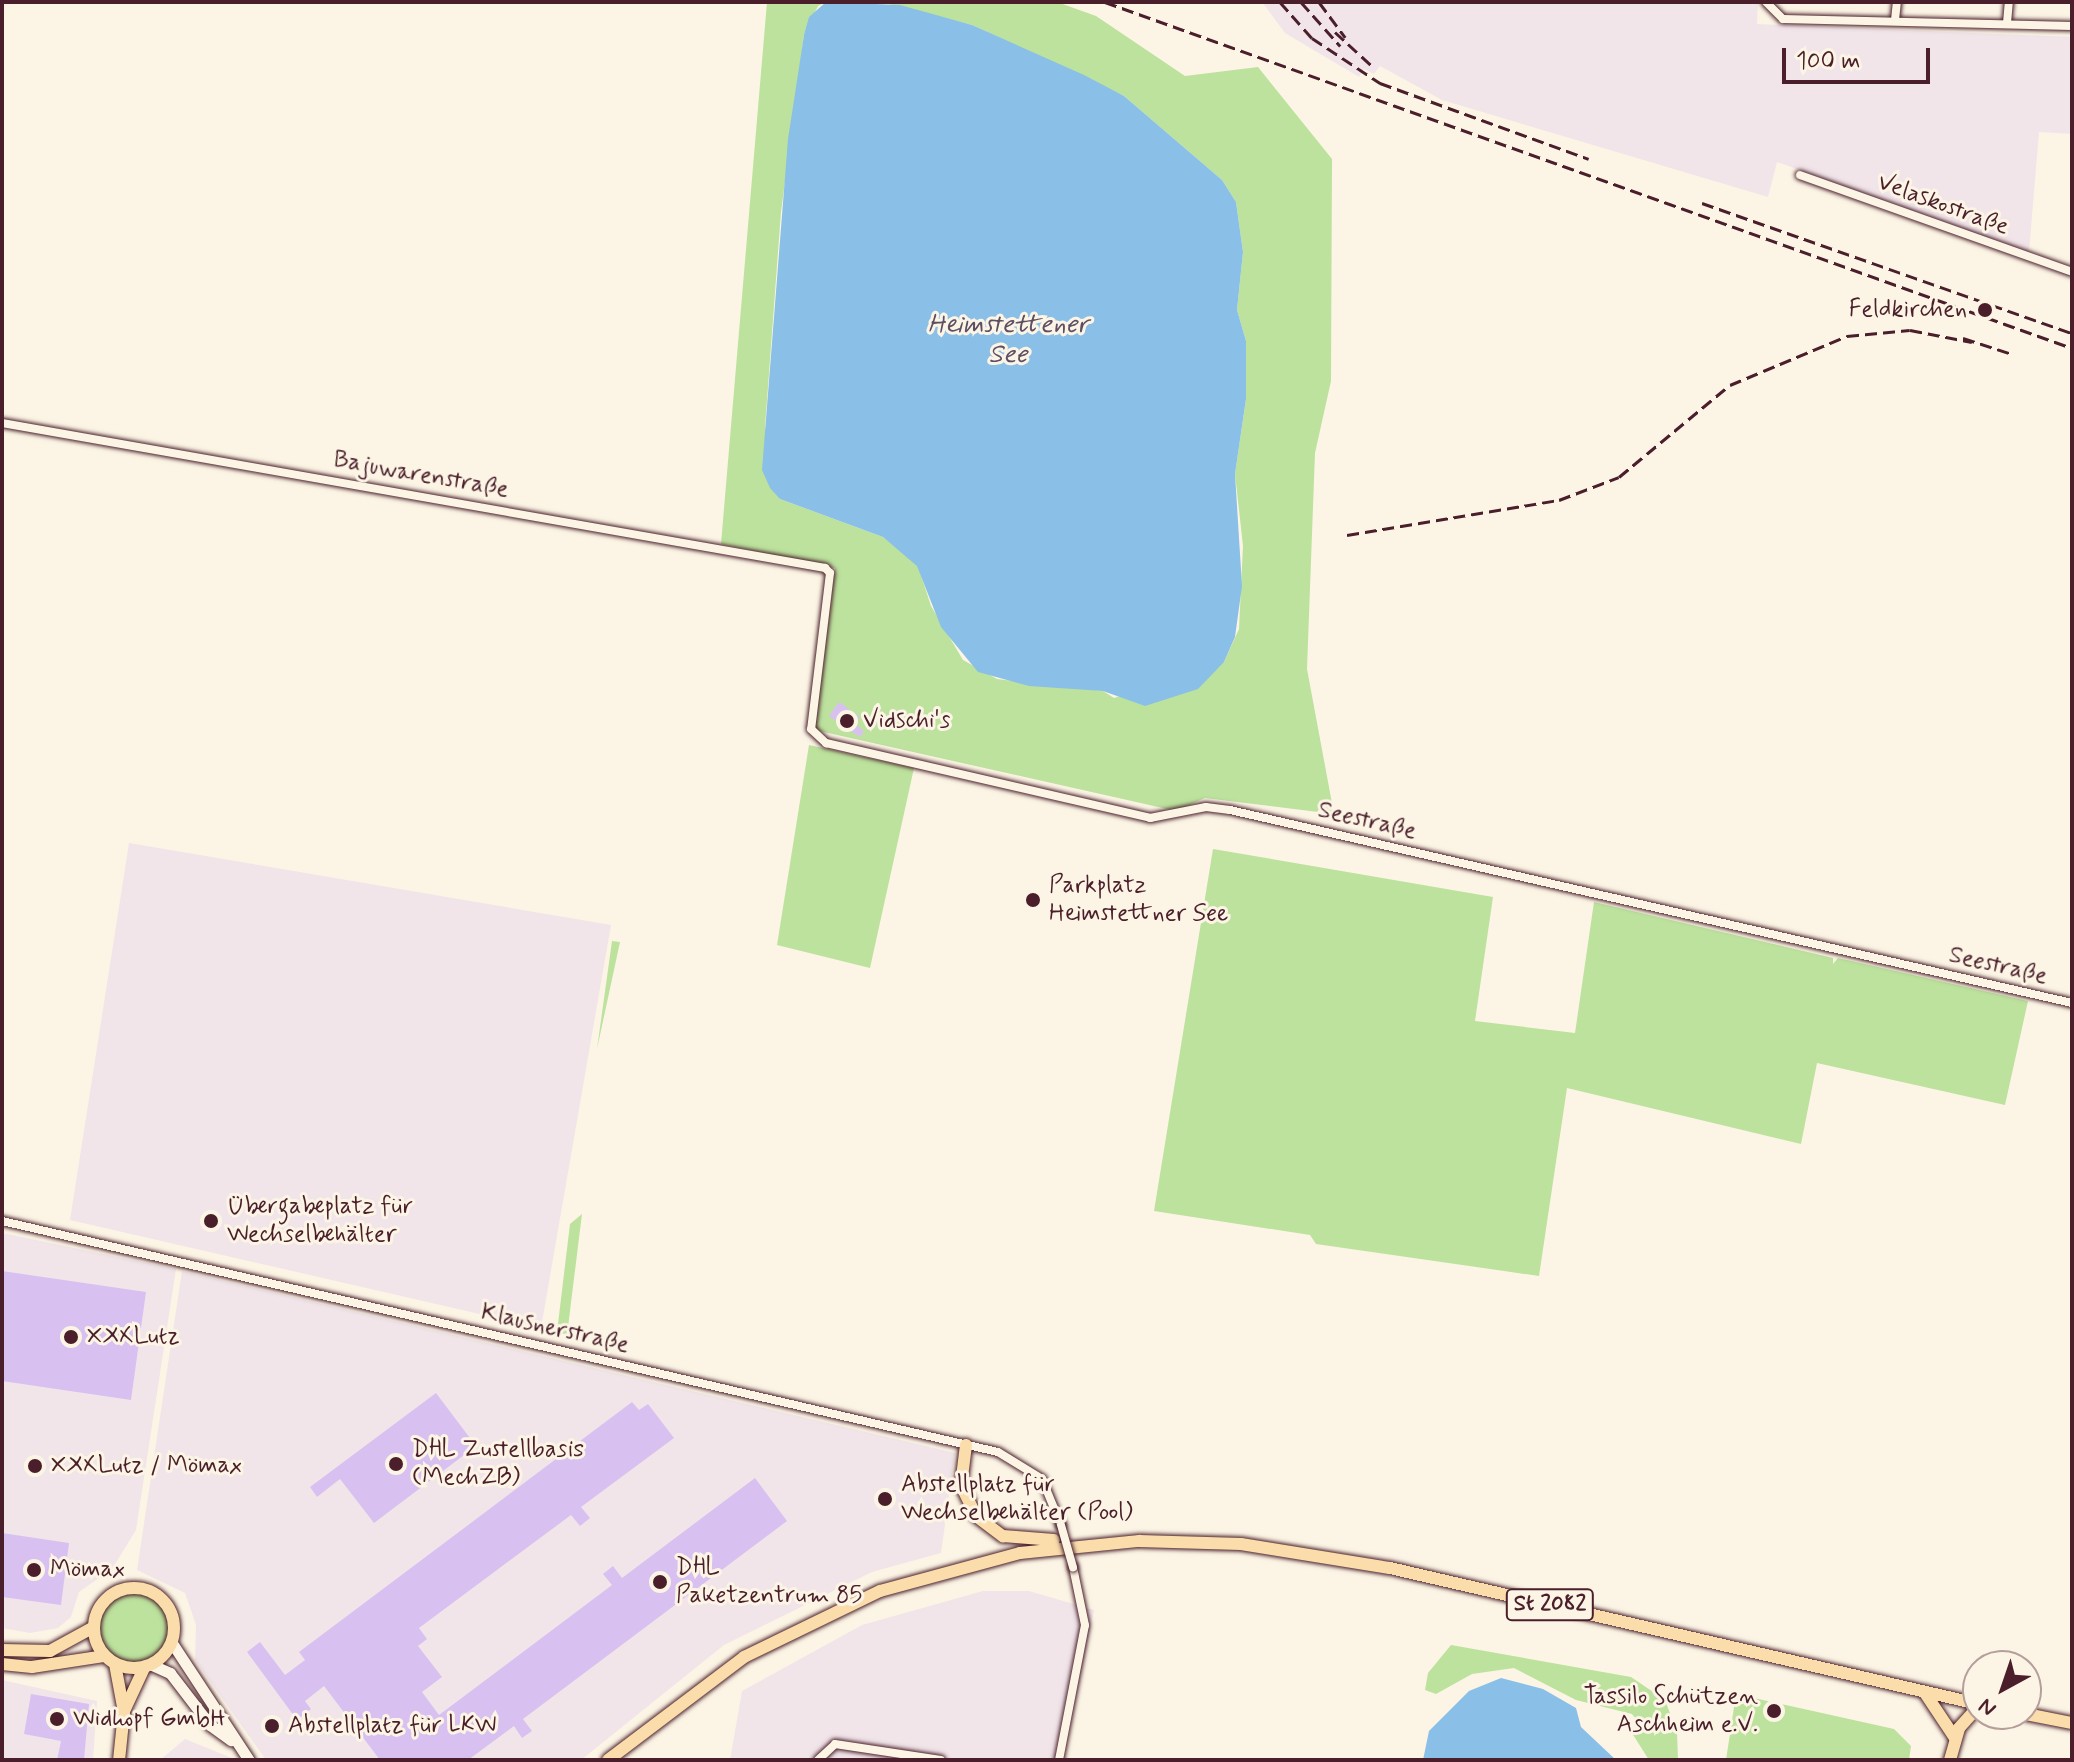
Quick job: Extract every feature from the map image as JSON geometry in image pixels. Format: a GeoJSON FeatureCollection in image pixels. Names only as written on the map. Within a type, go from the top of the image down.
{"type":"FeatureCollection","features":[{"type":"Feature","properties":{"kind":"main road"},"geometry":{"type":"LineString","coordinates":[[966,1445],[961,1485],[982,1522],[1021,1541],[1095,1536],[1116,1542]]}},
{"type":"Feature","properties":{"kind":"main road","name":"St 2082"},"geometry":{"type":"LineString","coordinates":[[608,1760],[711,1678],[829,1612],[978,1562],[1116,1542],[1241,1544],[1390,1568],[1962,1701]]}},
{"type":"Feature","properties":{"kind":"main road"},"geometry":{"type":"LineString","coordinates":[[2,1650],[50,1651],[94,1627],[111,1595],[143,1589],[171,1612],[172,1643],[148,1666],[124,1712]]}},
{"type":"Feature","properties":{"kind":"main road"},"geometry":{"type":"LineString","coordinates":[[94,1627],[110,1660],[124,1712],[119,1760]]}},
{"type":"Feature","properties":{"kind":"main road"},"geometry":{"type":"LineString","coordinates":[[2,1664],[32,1667],[110,1660],[148,1666]]}},
{"type":"Feature","properties":{"kind":"main road"},"geometry":{"type":"LineString","coordinates":[[1925,1693],[1946,1717],[1955,1738]]}},
{"type":"Feature","properties":{"kind":"main road"},"geometry":{"type":"LineString","coordinates":[[2042,1717],[2072,1723]]}},
{"type":"Feature","properties":{"kind":"main road","name":"St 2082"},"geometry":{"type":"LineString","coordinates":[[1950,1760],[1955,1738],[1962,1728]]}},
{"type":"Feature","properties":{"kind":"street"},"geometry":{"type":"LineString","coordinates":[[1766,2],[1783,19],[2072,26]]}},
{"type":"Feature","properties":{"kind":"street"},"geometry":{"type":"LineString","coordinates":[[1895,20],[1897,2]]}},
{"type":"Feature","properties":{"kind":"street"},"geometry":{"type":"LineString","coordinates":[[2007,23],[2009,2]]}},
{"type":"Feature","properties":{"kind":"street","name":"Velaskostraße"},"geometry":{"type":"LineString","coordinates":[[1800,175],[2072,272]]}},
{"type":"Feature","properties":{"kind":"street","name":"Bajuwarenstraße"},"geometry":{"type":"LineString","coordinates":[[2,423],[704,545],[830,573]]}},
{"type":"Feature","properties":{"kind":"street","name":"Seestraße"},"geometry":{"type":"LineString","coordinates":[[830,573],[811,729],[826,743],[1150,818],[1206,807],[1230,810],[2072,1003]]}},
{"type":"Feature","properties":{"kind":"street","name":"Klausnerstraße"},"geometry":{"type":"LineString","coordinates":[[2,1221],[1010,1455],[1034,1470],[1048,1487],[1073,1567],[1085,1625],[1057,1757]]}},
{"type":"Feature","properties":{"kind":"street"},"geometry":{"type":"LineString","coordinates":[[172,1643],[249,1760]]}},
{"type":"Feature","properties":{"kind":"street"},"geometry":{"type":"LineString","coordinates":[[148,1666],[170,1673],[210,1725],[236,1743]]}},
{"type":"Feature","properties":{"kind":"street"},"geometry":{"type":"LineString","coordinates":[[818,1760],[835,1744],[941,1760]]}},
{"type":"Feature","properties":{"kind":"shaded area"},"geometry":{"type":"Polygon","coordinates":[[[1262,2],[1758,2],[1757,24],[2072,37],[2072,134],[2039,132],[2029,252],[1777,162],[1768,197],[1442,100],[1380,66],[1374,74],[1364,69],[1359,77],[1285,33],[1262,2]]]}},
{"type":"Feature","properties":{"kind":"shaded area"},"geometry":{"type":"Polygon","coordinates":[[[129,843],[611,925],[541,1328],[70,1220],[129,843]]]}},
{"type":"Feature","properties":{"kind":"shaded area"},"geometry":{"type":"Polygon","coordinates":[[[2,1233],[176,1269],[136,1530],[112,1569],[79,1592],[71,1617],[58,1628],[30,1633],[2,1628],[2,1233]]]}},
{"type":"Feature","properties":{"kind":"shaded area","name":"DHL Paketzentrum 85"},"geometry":{"type":"Polygon","coordinates":[[[182,1271],[955,1453],[941,1553],[872,1572],[724,1645],[581,1760],[266,1760],[195,1660],[196,1625],[185,1593],[137,1570],[182,1271]]]}},
{"type":"Feature","properties":{"kind":"shaded area"},"geometry":{"type":"Polygon","coordinates":[[[983,1591],[1029,1591],[1094,1610],[1063,1760],[730,1760],[742,1691],[862,1625],[983,1591]]]}},
{"type":"Feature","properties":{"kind":"shaded area"},"geometry":{"type":"Polygon","coordinates":[[[2,1680],[97,1701],[93,1760],[2,1760],[2,1680]]]}},
{"type":"Feature","properties":{"kind":"shaded area"},"geometry":{"type":"Polygon","coordinates":[[[185,1739],[232,1758],[233,1760],[160,1760],[185,1739]]]}},
{"type":"Feature","properties":{"kind":"green space"},"geometry":{"type":"Polygon","coordinates":[[[767,2],[826,2],[818,6],[804,35],[781,212],[765,427],[780,499],[883,537],[902,552],[918,566],[931,606],[963,660],[997,679],[1103,691],[1114,698],[1224,662],[1239,629],[1243,546],[1235,474],[1246,399],[1246,341],[1237,310],[1243,252],[1236,202],[1222,180],[1124,96],[972,25],[881,2],[1057,2],[1096,16],[1185,76],[1258,67],[1332,159],[1331,381],[1315,453],[1307,669],[1334,814],[1205,798],[1176,811],[815,730],[835,568],[721,544],[767,2]]]}},
{"type":"Feature","properties":{"kind":"green space"},"geometry":{"type":"Polygon","coordinates":[[[809,745],[914,768],[870,968],[777,945],[809,745]]]}},
{"type":"Feature","properties":{"kind":"green space"},"geometry":{"type":"Polygon","coordinates":[[[1213,849],[1493,897],[1475,1021],[1575,1033],[1594,902],[1833,958],[1833,964],[1838,958],[2028,1001],[2005,1105],[1817,1063],[1801,1144],[1567,1088],[1539,1276],[1316,1244],[1310,1235],[1154,1211],[1213,849]]]}},
{"type":"Feature","properties":{"kind":"green space"},"geometry":{"type":"Polygon","coordinates":[[[612,941],[620,942],[597,1049],[612,941]]]}},
{"type":"Feature","properties":{"kind":"green space"},"geometry":{"type":"Polygon","coordinates":[[[582,1214],[567,1335],[557,1332],[570,1224],[582,1214]]]}},
{"type":"Feature","properties":{"kind":"green space"},"geometry":{"type":"Polygon","coordinates":[[[141,1594],[163,1609],[169,1629],[167,1643],[159,1654],[148,1662],[127,1664],[109,1654],[101,1643],[99,1622],[109,1604],[120,1596],[141,1594]]]}},
{"type":"Feature","properties":{"kind":"green space"},"geometry":{"type":"Polygon","coordinates":[[[1451,1645],[1631,1677],[1665,1700],[1677,1732],[1678,1760],[1649,1760],[1630,1730],[1643,1728],[1632,1714],[1576,1700],[1514,1668],[1472,1674],[1436,1694],[1425,1690],[1428,1673],[1451,1645]]]}},
{"type":"Feature","properties":{"kind":"green space","name":"Tassilo Schützen Aschheim e.V."},"geometry":{"type":"Polygon","coordinates":[[[1736,1694],[1894,1729],[1911,1746],[1909,1760],[1726,1760],[1736,1694]]]}},
{"type":"Feature","properties":{"kind":"water","name":"Heimstettener See"},"geometry":{"type":"Polygon","coordinates":[[[826,2],[900,5],[972,25],[1084,75],[1124,96],[1222,180],[1236,202],[1243,252],[1237,310],[1246,341],[1246,399],[1235,474],[1242,586],[1235,637],[1224,662],[1198,689],[1145,706],[1103,691],[1029,686],[978,672],[941,627],[917,566],[883,537],[780,499],[770,488],[762,470],[788,139],[804,35],[809,17],[826,2]]]}},
{"type":"Feature","properties":{"kind":"water"},"geometry":{"type":"Polygon","coordinates":[[[1501,1678],[1543,1689],[1576,1708],[1581,1727],[1616,1760],[1423,1760],[1429,1731],[1469,1691],[1501,1678]]]}},
{"type":"Feature","properties":{"kind":"building","name":"Vidschi's"},"geometry":{"type":"Polygon","coordinates":[[[839,702],[860,717],[855,724],[864,731],[860,737],[829,716],[839,702]]]}},
{"type":"Feature","properties":{"kind":"building","name":"XXXLutz"},"geometry":{"type":"Polygon","coordinates":[[[2,1271],[146,1292],[131,1400],[2,1381],[2,1271]]]}},
{"type":"Feature","properties":{"kind":"building","name":"DHL Zustellbasis (MechZB)"},"geometry":{"type":"Polygon","coordinates":[[[436,1393],[476,1446],[374,1523],[340,1479],[317,1497],[310,1487],[436,1393]]]}},
{"type":"Feature","properties":{"kind":"building","name":"DHL Paketzentrum 85"},"geometry":{"type":"Polygon","coordinates":[[[632,1402],[639,1410],[648,1404],[674,1438],[581,1507],[590,1518],[580,1526],[571,1515],[419,1628],[427,1639],[418,1646],[442,1677],[422,1692],[439,1715],[612,1585],[603,1574],[613,1566],[622,1578],[755,1478],[787,1521],[523,1719],[532,1731],[522,1738],[514,1726],[468,1760],[380,1760],[324,1686],[305,1701],[311,1709],[297,1720],[247,1652],[260,1642],[285,1675],[305,1660],[299,1652],[632,1402]]]}},
{"type":"Feature","properties":{"kind":"building","name":"Mömax"},"geometry":{"type":"Polygon","coordinates":[[[2,1533],[69,1543],[61,1605],[2,1597],[2,1533]]]}},
{"type":"Feature","properties":{"kind":"building","name":"Widhopf GmbH"},"geometry":{"type":"Polygon","coordinates":[[[31,1694],[89,1704],[84,1760],[57,1760],[61,1741],[24,1734],[31,1694]]]}},
{"type":"Feature","properties":{"kind":"railway"},"geometry":{"type":"LineString","coordinates":[[1105,2],[2072,348]]}},
{"type":"Feature","properties":{"kind":"railway"},"geometry":{"type":"LineString","coordinates":[[1280,2],[1312,38],[1380,83],[1589,159]]}},
{"type":"Feature","properties":{"kind":"railway"},"geometry":{"type":"LineString","coordinates":[[1301,2],[1340,46]]}},
{"type":"Feature","properties":{"kind":"railway"},"geometry":{"type":"LineString","coordinates":[[1319,2],[1345,37]]}},
{"type":"Feature","properties":{"kind":"railway"},"geometry":{"type":"LineString","coordinates":[[1335,32],[1373,67]]}},
{"type":"Feature","properties":{"kind":"railway"},"geometry":{"type":"LineString","coordinates":[[1702,203],[2072,333]]}},
{"type":"Feature","properties":{"kind":"railway"},"geometry":{"type":"LineString","coordinates":[[1347,535],[1559,500],[1619,477],[1730,385],[1847,336],[1910,330],[1972,342]]}},
{"type":"Feature","properties":{"kind":"railway"},"geometry":{"type":"LineString","coordinates":[[1963,338],[2012,354]]}},
{"type":"Feature","properties":{"kind":"place","name":"Feldkirchen"},"geometry":{"type":"Point","coordinates":[1985,310]}},
{"type":"Feature","properties":{"kind":"place","name":"Vidschi's"},"geometry":{"type":"Point","coordinates":[847,721]}},
{"type":"Feature","properties":{"kind":"place","name":"Parkplatz Heimstettner See"},"geometry":{"type":"Point","coordinates":[1033,900]}},
{"type":"Feature","properties":{"kind":"place","name":"Übergabeplatz für Wechselbehälter"},"geometry":{"type":"Point","coordinates":[211,1221]}},
{"type":"Feature","properties":{"kind":"place","name":"XXXLutz"},"geometry":{"type":"Point","coordinates":[71,1337]}},
{"type":"Feature","properties":{"kind":"place","name":"DHL Zustellbasis (MechZB)"},"geometry":{"type":"Point","coordinates":[396,1464]}},
{"type":"Feature","properties":{"kind":"place","name":"XXXLutz / Mömax"},"geometry":{"type":"Point","coordinates":[35,1466]}},
{"type":"Feature","properties":{"kind":"place","name":"Abstellplatz für Wechselbehälter (Pool)"},"geometry":{"type":"Point","coordinates":[885,1499]}},
{"type":"Feature","properties":{"kind":"place","name":"Mömax"},"geometry":{"type":"Point","coordinates":[34,1570]}},
{"type":"Feature","properties":{"kind":"place","name":"DHL Paketzentrum 85"},"geometry":{"type":"Point","coordinates":[660,1582]}},
{"type":"Feature","properties":{"kind":"place","name":"Tassilo Schützen Aschheim e.V."},"geometry":{"type":"Point","coordinates":[1774,1711]}},
{"type":"Feature","properties":{"kind":"place","name":"Widhopf GmbH"},"geometry":{"type":"Point","coordinates":[57,1719]}},
{"type":"Feature","properties":{"kind":"place","name":"Abstellplatz für LKW"},"geometry":{"type":"Point","coordinates":[272,1726]}}]}
